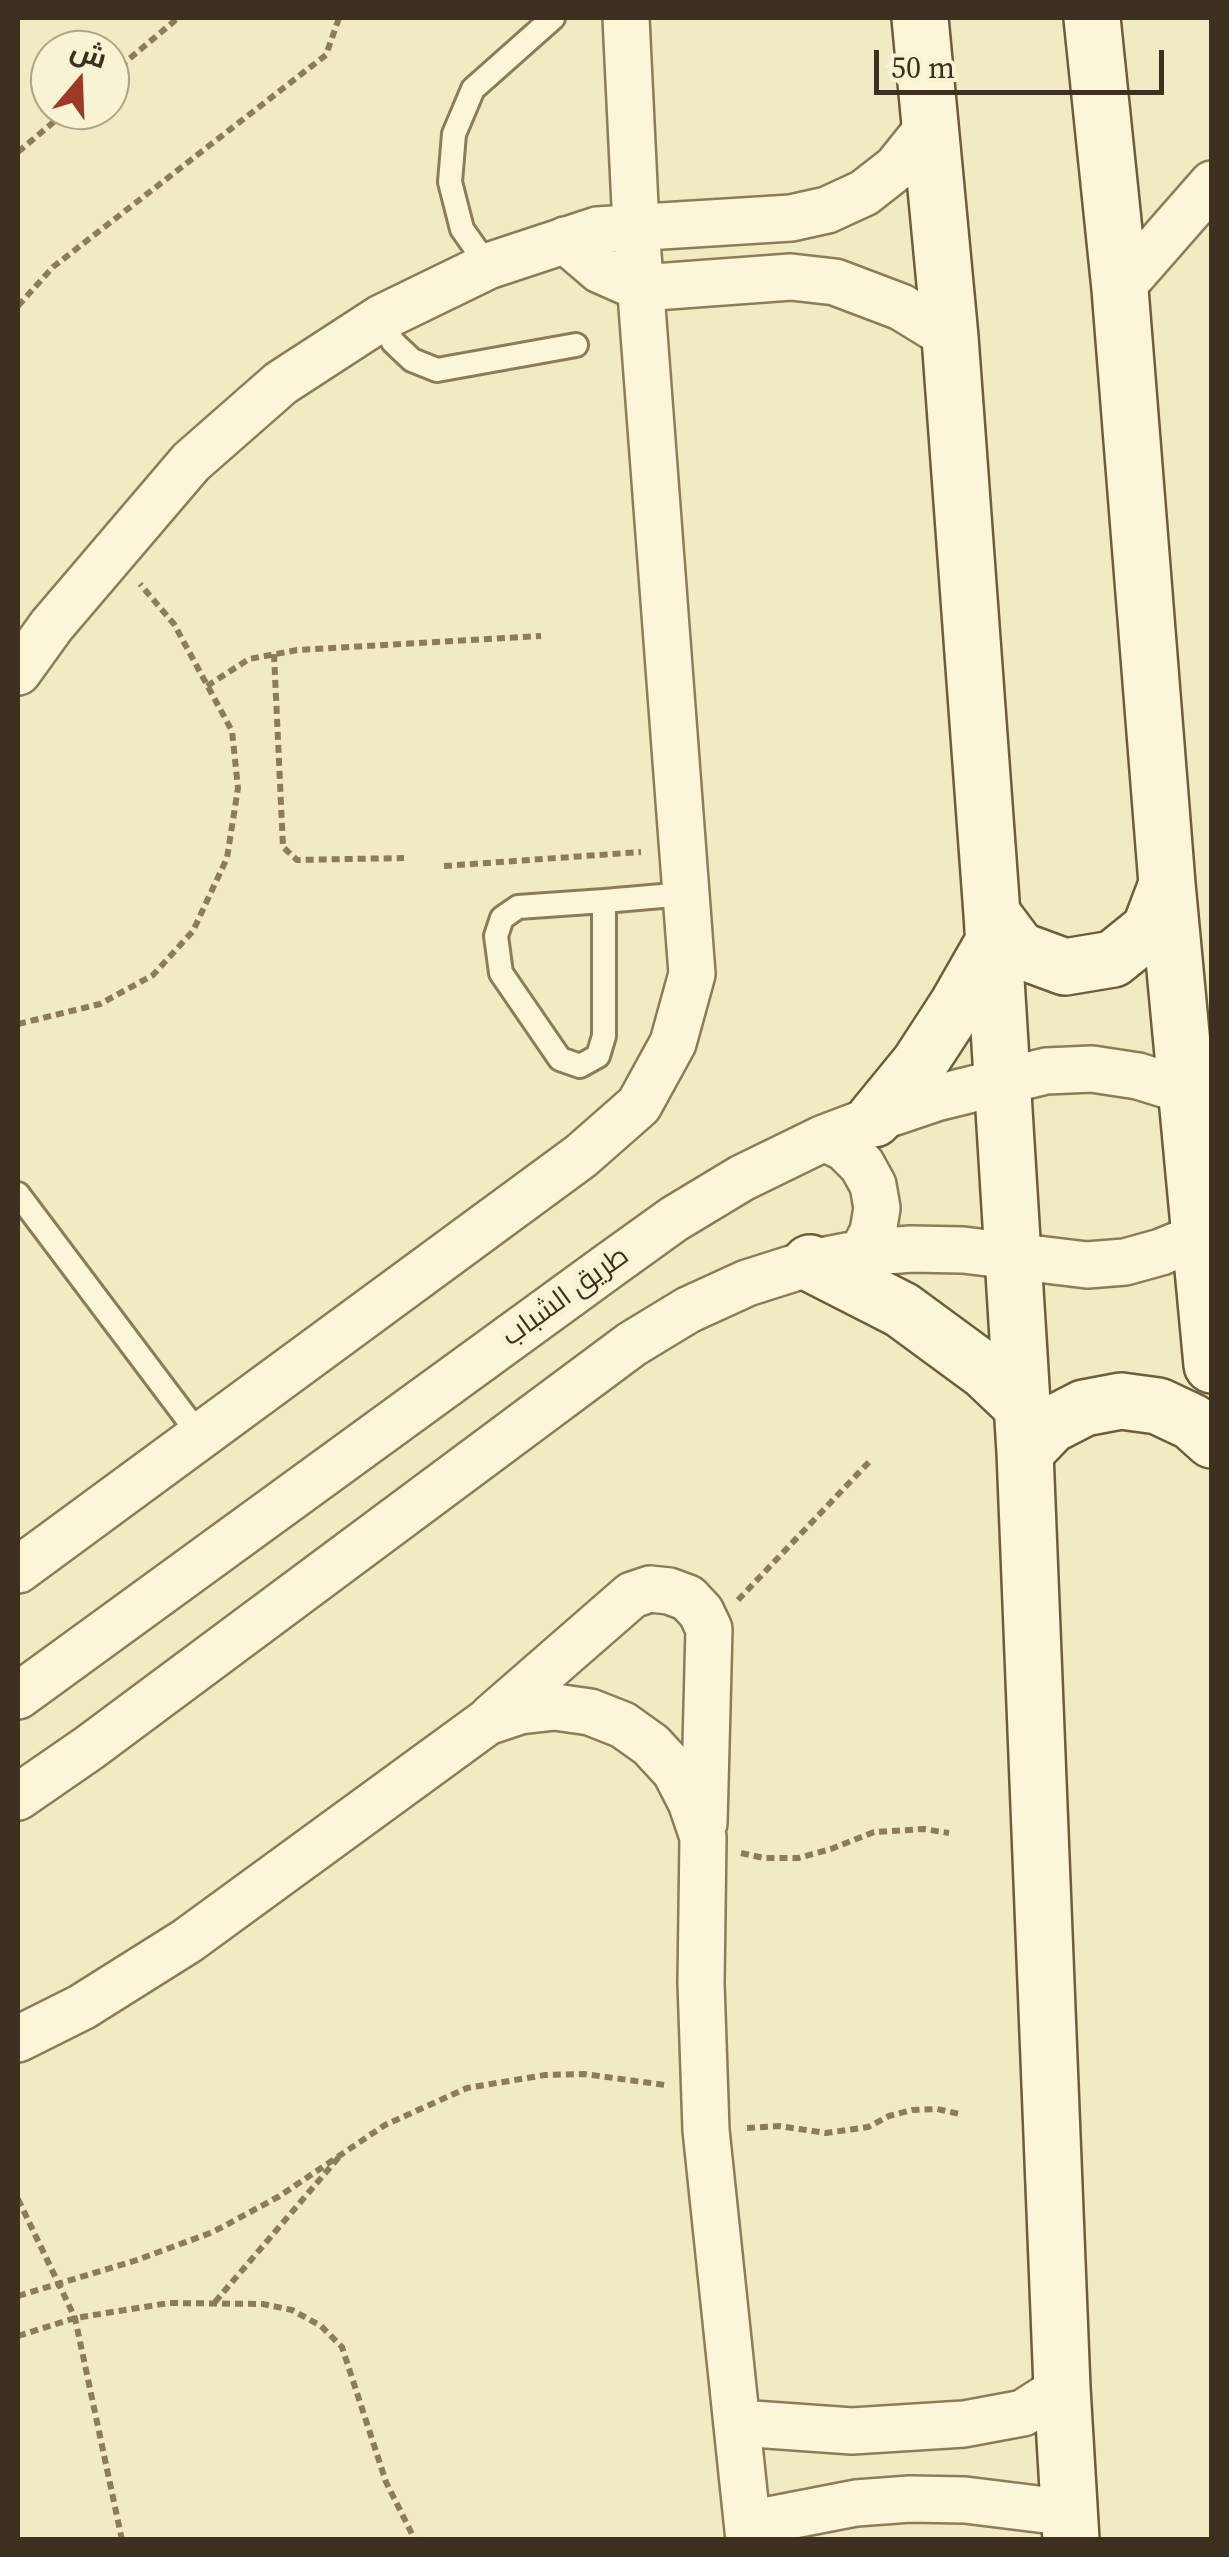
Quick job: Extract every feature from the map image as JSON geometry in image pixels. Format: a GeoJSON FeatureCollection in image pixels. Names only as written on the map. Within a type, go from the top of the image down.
{"type":"FeatureCollection","features":[{"type":"Feature","properties":{"kind":"street"},"geometry":{"type":"LineString","coordinates":[[18,1570],[581,1156],[639,1105],[673,1043],[692,974],[640,288],[626,18]]}},
{"type":"Feature","properties":{"kind":"street"},"geometry":{"type":"LineString","coordinates":[[18,2039],[82,2006],[188,1941],[487,1722],[632,1595],[670,1590],[688,1598],[701,1612],[709,1630],[701,1983],[705,2113],[748,2532],[856,2502],[965,2500],[1071,2526],[1014,1255],[950,337],[920,18]]}},
{"type":"Feature","properties":{"kind":"street"},"geometry":{"type":"LineString","coordinates":[[1092,18],[1120,289],[1167,884],[1212,1366]]}},
{"type":"Feature","properties":{"kind":"street"},"geometry":{"type":"LineString","coordinates":[[18,672],[113,552],[192,462],[281,383],[381,318],[488,266],[597,230],[791,218],[826,210],[864,193],[896,168],[932,122]]}},
{"type":"Feature","properties":{"kind":"street"},"geometry":{"type":"LineString","coordinates":[[1120,289],[1212,184]]}},
{"type":"Feature","properties":{"kind":"street"},"geometry":{"type":"LineString","coordinates":[[565,240],[600,270],[640,288],[731,278],[791,277],[835,282],[901,307],[950,337]]}},
{"type":"Feature","properties":{"kind":"street"},"geometry":{"type":"LineString","coordinates":[[993,927],[1020,950],[1065,966],[1113,958],[1150,929],[1167,884]]}},
{"type":"Feature","properties":{"kind":"street"},"geometry":{"type":"LineString","coordinates":[[874,1119],[929,1049],[993,927]]}},
{"type":"Feature","properties":{"kind":"street","name":"طريق الشباب"},"geometry":{"type":"LineString","coordinates":[[18,1696],[674,1219],[742,1178],[824,1138],[874,1119],[936,1098],[1046,1071],[1092,1069],[1138,1076],[1186,1091]]}},
{"type":"Feature","properties":{"kind":"street"},"geometry":{"type":"LineString","coordinates":[[824,1138],[846,1148],[862,1165],[873,1186],[875,1220],[836,1258]]}},
{"type":"Feature","properties":{"kind":"street"},"geometry":{"type":"LineString","coordinates":[[18,1796],[632,1344],[688,1310],[732,1290],[836,1258],[911,1249],[1014,1255],[1087,1266],[1125,1262],[1200,1236]]}},
{"type":"Feature","properties":{"kind":"street"},"geometry":{"type":"LineString","coordinates":[[836,1258],[857,1284],[944,1339],[1024,1429]]}},
{"type":"Feature","properties":{"kind":"street"},"geometry":{"type":"LineString","coordinates":[[1024,1429],[1051,1425],[1084,1408],[1121,1401],[1158,1406],[1192,1422],[1212,1440]]}},
{"type":"Feature","properties":{"kind":"street"},"geometry":{"type":"LineString","coordinates":[[487,1722],[520,1711],[555,1707],[590,1712],[623,1724],[651,1744],[675,1771],[703,1837]]}},
{"type":"Feature","properties":{"kind":"street"},"geometry":{"type":"LineString","coordinates":[[739,2423],[852,2431],[964,2424],[1023,2413],[1062,2388]]}},
{"type":"Feature","properties":{"kind":"street"},"geometry":{"type":"LineString","coordinates":[[964,2424],[965,2500]]}},
{"type":"Feature","properties":{"kind":"lane"},"geometry":{"type":"LineString","coordinates":[[488,266],[462,229],[450,182],[454,134],[473,90],[553,18]]}},
{"type":"Feature","properties":{"kind":"lane"},"geometry":{"type":"LineString","coordinates":[[381,318],[402,351],[412,360],[437,370],[576,345]]}},
{"type":"Feature","properties":{"kind":"lane"},"geometry":{"type":"LineString","coordinates":[[604,901],[604,1036],[598,1056],[580,1066],[560,1060],[501,973],[496,936],[502,918],[518,907],[686,894]]}},
{"type":"Feature","properties":{"kind":"lane"},"geometry":{"type":"LineString","coordinates":[[18,1194],[201,1438]]}},
{"type":"Feature","properties":{"kind":"path"},"geometry":{"type":"LineString","coordinates":[[130,58],[178,18]]}},
{"type":"Feature","properties":{"kind":"path"},"geometry":{"type":"LineString","coordinates":[[18,306],[53,266],[326,55],[338,18]]}},
{"type":"Feature","properties":{"kind":"path"},"geometry":{"type":"LineString","coordinates":[[18,152],[44,130]]}},
{"type":"Feature","properties":{"kind":"path"},"geometry":{"type":"LineString","coordinates":[[18,1024],[100,1004],[153,975],[194,931],[227,858],[238,788],[232,731],[174,624],[113,552]]}},
{"type":"Feature","properties":{"kind":"path"},"geometry":{"type":"LineString","coordinates":[[208,686],[250,658],[297,650],[541,636]]}},
{"type":"Feature","properties":{"kind":"path"},"geometry":{"type":"LineString","coordinates":[[274,654],[283,846],[297,860],[404,858]]}},
{"type":"Feature","properties":{"kind":"path"},"geometry":{"type":"LineString","coordinates":[[444,866],[682,849]]}},
{"type":"Feature","properties":{"kind":"path"},"geometry":{"type":"LineString","coordinates":[[709,1630],[869,1462]]}},
{"type":"Feature","properties":{"kind":"path"},"geometry":{"type":"LineString","coordinates":[[703,1837],[748,1856],[782,1858],[815,1854],[874,1832],[899,1828],[949,1834]]}},
{"type":"Feature","properties":{"kind":"path"},"geometry":{"type":"LineString","coordinates":[[18,2296],[213,2232],[278,2197],[346,2149],[426,2105],[467,2088],[506,2080],[584,2074],[661,2084],[705,2113],[826,2132],[868,2126],[912,2110],[937,2109],[960,2114]]}},
{"type":"Feature","properties":{"kind":"path"},"geometry":{"type":"LineString","coordinates":[[215,2302],[346,2149]]}},
{"type":"Feature","properties":{"kind":"path"},"geometry":{"type":"LineString","coordinates":[[18,2199],[75,2318],[122,2540]]}},
{"type":"Feature","properties":{"kind":"path"},"geometry":{"type":"LineString","coordinates":[[18,2336],[122,2308],[215,2302],[292,2310],[321,2326],[342,2347],[386,2482],[415,2540]]}}]}
